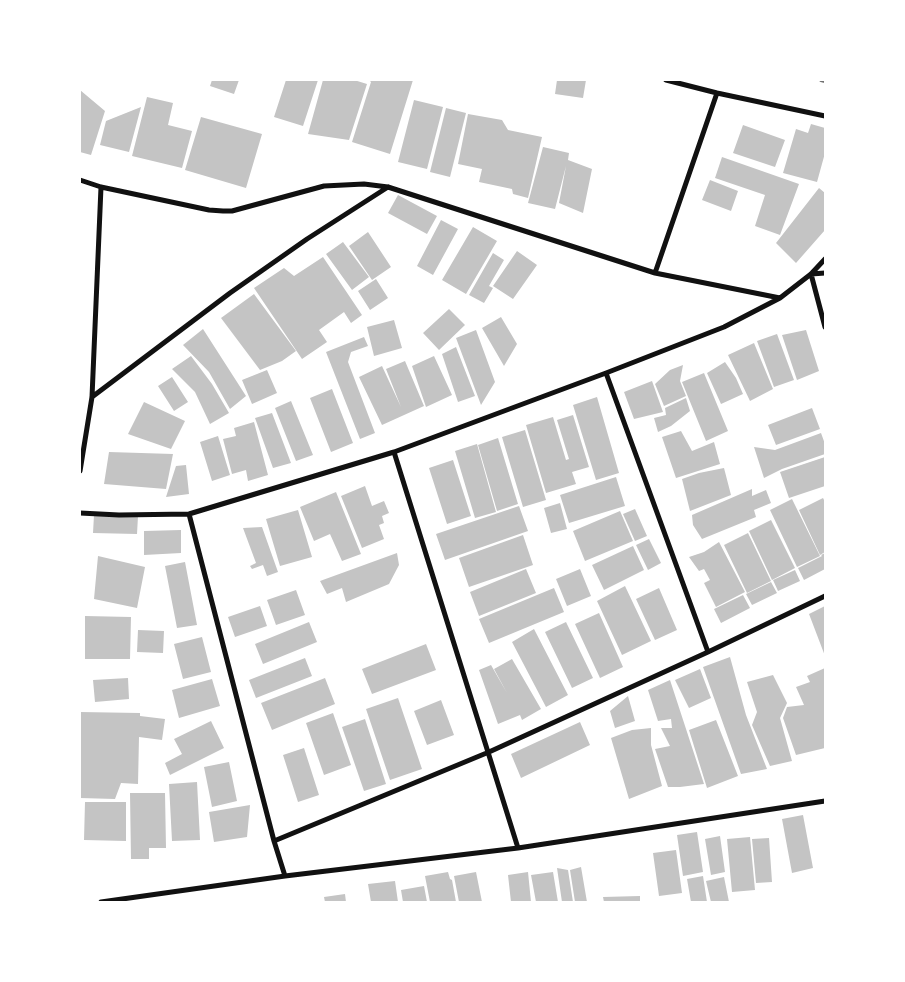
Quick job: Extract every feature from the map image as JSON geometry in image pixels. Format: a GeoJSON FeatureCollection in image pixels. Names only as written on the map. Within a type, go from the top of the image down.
{"type":"FeatureCollection","features":[{"type":"Feature","properties":{"kind":"street"},"geometry":{"type":"LineString","coordinates":[[666,80],[825,116]]}},
{"type":"Feature","properties":{"kind":"street"},"geometry":{"type":"LineString","coordinates":[[655,273],[717,93]]}},
{"type":"Feature","properties":{"kind":"street"},"geometry":{"type":"LineString","coordinates":[[80,180],[101,187],[223,212],[324,186],[364,184],[388,187],[655,273],[780,298]]}},
{"type":"Feature","properties":{"kind":"street"},"geometry":{"type":"LineString","coordinates":[[80,471],[92,397],[101,187]]}},
{"type":"Feature","properties":{"kind":"street"},"geometry":{"type":"LineString","coordinates":[[92,397],[230,292],[307,239],[388,187]]}},
{"type":"Feature","properties":{"kind":"street"},"geometry":{"type":"LineString","coordinates":[[80,513],[119,515],[189,514],[394,452],[724,327],[780,298],[811,274],[825,260]]}},
{"type":"Feature","properties":{"kind":"street"},"geometry":{"type":"LineString","coordinates":[[811,274],[825,273]]}},
{"type":"Feature","properties":{"kind":"street"},"geometry":{"type":"LineString","coordinates":[[811,274],[825,327]]}},
{"type":"Feature","properties":{"kind":"street"},"geometry":{"type":"LineString","coordinates":[[606,373],[708,652]]}},
{"type":"Feature","properties":{"kind":"street"},"geometry":{"type":"LineString","coordinates":[[394,452],[518,848]]}},
{"type":"Feature","properties":{"kind":"street"},"geometry":{"type":"LineString","coordinates":[[189,514],[274,841],[285,876]]}},
{"type":"Feature","properties":{"kind":"street"},"geometry":{"type":"LineString","coordinates":[[274,841],[489,752],[708,652],[825,596]]}},
{"type":"Feature","properties":{"kind":"street"},"geometry":{"type":"LineString","coordinates":[[102,902],[285,876],[518,848],[825,801]]}},
{"type":"Feature","properties":{"kind":"building"},"geometry":{"type":"Polygon","coordinates":[[[212,80],[239,80],[234,94],[210,86],[212,80]]]}},
{"type":"Feature","properties":{"kind":"building"},"geometry":{"type":"Polygon","coordinates":[[[286,80],[318,80],[303,126],[274,117],[286,80]]]}},
{"type":"Feature","properties":{"kind":"building"},"geometry":{"type":"Polygon","coordinates":[[[323,80],[354,80],[367,84],[349,140],[308,134],[323,80]]]}},
{"type":"Feature","properties":{"kind":"building"},"geometry":{"type":"Polygon","coordinates":[[[369,80],[413,80],[390,154],[352,142],[371,82],[369,80]]]}},
{"type":"Feature","properties":{"kind":"building"},"geometry":{"type":"Polygon","coordinates":[[[557,80],[586,80],[583,98],[555,94],[557,80]]]}},
{"type":"Feature","properties":{"kind":"building"},"geometry":{"type":"Polygon","coordinates":[[[80,90],[105,111],[91,155],[80,152],[80,90]]]}},
{"type":"Feature","properties":{"kind":"building"},"geometry":{"type":"Polygon","coordinates":[[[147,97],[173,103],[168,125],[192,131],[182,168],[132,156],[147,97]]]}},
{"type":"Feature","properties":{"kind":"building"},"geometry":{"type":"Polygon","coordinates":[[[414,100],[443,107],[427,169],[398,162],[414,100]]]}},
{"type":"Feature","properties":{"kind":"building"},"geometry":{"type":"Polygon","coordinates":[[[141,107],[129,152],[100,145],[106,121],[141,107]]]}},
{"type":"Feature","properties":{"kind":"building"},"geometry":{"type":"Polygon","coordinates":[[[446,108],[466,113],[450,177],[430,172],[446,108]]]}},
{"type":"Feature","properties":{"kind":"building"},"geometry":{"type":"Polygon","coordinates":[[[468,114],[502,120],[508,130],[542,137],[528,198],[513,194],[512,189],[479,182],[482,169],[458,164],[468,114]]]}},
{"type":"Feature","properties":{"kind":"building"},"geometry":{"type":"Polygon","coordinates":[[[201,117],[262,134],[246,188],[185,170],[201,117]]]}},
{"type":"Feature","properties":{"kind":"building"},"geometry":{"type":"Polygon","coordinates":[[[811,124],[825,128],[825,153],[817,182],[783,173],[796,129],[808,133],[811,124]]]}},
{"type":"Feature","properties":{"kind":"building"},"geometry":{"type":"Polygon","coordinates":[[[743,125],[785,140],[775,167],[733,153],[743,125]]]}},
{"type":"Feature","properties":{"kind":"building"},"geometry":{"type":"Polygon","coordinates":[[[543,147],[569,153],[568,160],[592,169],[583,213],[559,203],[566,166],[555,209],[528,203],[543,147]]]}},
{"type":"Feature","properties":{"kind":"building"},"geometry":{"type":"Polygon","coordinates":[[[722,157],[799,184],[780,235],[755,226],[765,195],[715,178],[722,157]]]}},
{"type":"Feature","properties":{"kind":"building"},"geometry":{"type":"Polygon","coordinates":[[[710,180],[738,191],[731,211],[702,200],[710,180]]]}},
{"type":"Feature","properties":{"kind":"building"},"geometry":{"type":"Polygon","coordinates":[[[819,188],[825,193],[825,230],[796,263],[776,243],[819,188]]]}},
{"type":"Feature","properties":{"kind":"building"},"geometry":{"type":"Polygon","coordinates":[[[398,195],[437,216],[427,234],[388,213],[398,195]]]}},
{"type":"Feature","properties":{"kind":"building"},"geometry":{"type":"Polygon","coordinates":[[[441,220],[458,229],[433,275],[417,266],[441,220]]]}},
{"type":"Feature","properties":{"kind":"building"},"geometry":{"type":"Polygon","coordinates":[[[473,227],[497,241],[466,294],[442,280],[473,227]]]}},
{"type":"Feature","properties":{"kind":"building"},"geometry":{"type":"Polygon","coordinates":[[[368,232],[391,267],[372,280],[349,246],[368,232]]]}},
{"type":"Feature","properties":{"kind":"building"},"geometry":{"type":"Polygon","coordinates":[[[343,242],[369,277],[352,290],[326,254],[343,242]]]}},
{"type":"Feature","properties":{"kind":"building"},"geometry":{"type":"Polygon","coordinates":[[[517,251],[537,265],[513,299],[493,286],[517,251]]]}},
{"type":"Feature","properties":{"kind":"building"},"geometry":{"type":"Polygon","coordinates":[[[493,253],[504,260],[489,286],[493,288],[484,303],[469,295],[493,253]]]}},
{"type":"Feature","properties":{"kind":"building"},"geometry":{"type":"Polygon","coordinates":[[[323,257],[362,315],[351,323],[344,312],[319,330],[327,342],[302,359],[254,288],[284,268],[294,276],[323,257]]]}},
{"type":"Feature","properties":{"kind":"building"},"geometry":{"type":"Polygon","coordinates":[[[376,279],[388,298],[370,310],[358,291],[376,279]]]}},
{"type":"Feature","properties":{"kind":"building"},"geometry":{"type":"Polygon","coordinates":[[[254,294],[296,351],[282,361],[260,370],[221,318],[254,294]]]}},
{"type":"Feature","properties":{"kind":"building"},"geometry":{"type":"Polygon","coordinates":[[[449,309],[465,325],[439,350],[423,333],[449,309]]]}},
{"type":"Feature","properties":{"kind":"building"},"geometry":{"type":"Polygon","coordinates":[[[501,317],[517,344],[504,366],[482,328],[501,317]]]}},
{"type":"Feature","properties":{"kind":"building"},"geometry":{"type":"Polygon","coordinates":[[[394,320],[402,348],[374,356],[367,327],[394,320]]]}},
{"type":"Feature","properties":{"kind":"building"},"geometry":{"type":"Polygon","coordinates":[[[203,329],[246,396],[230,409],[209,372],[183,345],[203,329]]]}},
{"type":"Feature","properties":{"kind":"building"},"geometry":{"type":"Polygon","coordinates":[[[476,330],[495,382],[481,405],[456,338],[476,330]]]}},
{"type":"Feature","properties":{"kind":"building"},"geometry":{"type":"Polygon","coordinates":[[[806,330],[819,371],[797,380],[782,335],[806,330]]]}},
{"type":"Feature","properties":{"kind":"building"},"geometry":{"type":"Polygon","coordinates":[[[777,334],[794,380],[774,387],[757,341],[777,334]]]}},
{"type":"Feature","properties":{"kind":"building"},"geometry":{"type":"Polygon","coordinates":[[[364,337],[368,346],[351,352],[348,362],[375,433],[360,439],[326,352],[364,337]]]}},
{"type":"Feature","properties":{"kind":"building"},"geometry":{"type":"Polygon","coordinates":[[[754,343],[773,389],[750,401],[728,355],[754,343]]]}},
{"type":"Feature","properties":{"kind":"building"},"geometry":{"type":"Polygon","coordinates":[[[456,347],[475,396],[458,402],[442,354],[456,347]]]}},
{"type":"Feature","properties":{"kind":"building"},"geometry":{"type":"Polygon","coordinates":[[[191,356],[212,384],[229,413],[210,424],[195,392],[172,369],[191,356]]]}},
{"type":"Feature","properties":{"kind":"building"},"geometry":{"type":"Polygon","coordinates":[[[434,356],[452,395],[426,407],[412,366],[434,356]]]}},
{"type":"Feature","properties":{"kind":"building"},"geometry":{"type":"Polygon","coordinates":[[[405,361],[424,406],[382,425],[359,377],[382,366],[401,407],[386,369],[405,361]]]}},
{"type":"Feature","properties":{"kind":"building"},"geometry":{"type":"Polygon","coordinates":[[[725,362],[736,378],[743,394],[721,404],[707,373],[725,362]]]}},
{"type":"Feature","properties":{"kind":"building"},"geometry":{"type":"Polygon","coordinates":[[[683,365],[680,381],[686,396],[664,406],[655,384],[670,370],[683,365]]]}},
{"type":"Feature","properties":{"kind":"building"},"geometry":{"type":"Polygon","coordinates":[[[267,370],[277,393],[252,404],[242,380],[267,370]]]}},
{"type":"Feature","properties":{"kind":"building"},"geometry":{"type":"Polygon","coordinates":[[[704,373],[728,431],[706,441],[682,382],[704,373]]]}},
{"type":"Feature","properties":{"kind":"building"},"geometry":{"type":"Polygon","coordinates":[[[172,377],[188,402],[174,411],[158,386],[172,377]]]}},
{"type":"Feature","properties":{"kind":"building"},"geometry":{"type":"Polygon","coordinates":[[[652,381],[663,412],[634,419],[624,392],[652,381]]]}},
{"type":"Feature","properties":{"kind":"building"},"geometry":{"type":"Polygon","coordinates":[[[332,389],[353,443],[331,452],[310,398],[332,389]]]}},
{"type":"Feature","properties":{"kind":"building"},"geometry":{"type":"Polygon","coordinates":[[[597,397],[619,473],[596,480],[573,405],[597,397]]]}},
{"type":"Feature","properties":{"kind":"building"},"geometry":{"type":"Polygon","coordinates":[[[686,398],[690,411],[671,426],[658,432],[654,418],[666,415],[665,408],[686,398]]]}},
{"type":"Feature","properties":{"kind":"building"},"geometry":{"type":"Polygon","coordinates":[[[291,401],[313,455],[296,461],[275,408],[291,401]]]}},
{"type":"Feature","properties":{"kind":"building"},"geometry":{"type":"Polygon","coordinates":[[[144,402],[185,421],[171,449],[128,434],[144,402]]]}},
{"type":"Feature","properties":{"kind":"building"},"geometry":{"type":"Polygon","coordinates":[[[812,408],[820,429],[776,445],[768,425],[812,408]]]}},
{"type":"Feature","properties":{"kind":"building"},"geometry":{"type":"Polygon","coordinates":[[[272,413],[291,463],[273,468],[255,418],[272,413]]]}},
{"type":"Feature","properties":{"kind":"building"},"geometry":{"type":"Polygon","coordinates":[[[573,415],[589,467],[572,472],[576,484],[546,493],[526,425],[553,417],[566,460],[569,459],[557,420],[573,415]]]}},
{"type":"Feature","properties":{"kind":"building"},"geometry":{"type":"Polygon","coordinates":[[[254,422],[268,475],[248,481],[246,470],[232,474],[223,439],[236,436],[234,428],[254,422]]]}},
{"type":"Feature","properties":{"kind":"building"},"geometry":{"type":"Polygon","coordinates":[[[525,430],[546,500],[523,507],[502,437],[525,430]]]}},
{"type":"Feature","properties":{"kind":"building"},"geometry":{"type":"Polygon","coordinates":[[[681,431],[692,451],[714,442],[720,464],[676,478],[662,437],[681,431]]]}},
{"type":"Feature","properties":{"kind":"building"},"geometry":{"type":"Polygon","coordinates":[[[821,433],[825,444],[825,454],[782,469],[764,478],[754,447],[775,450],[821,433]]]}},
{"type":"Feature","properties":{"kind":"building"},"geometry":{"type":"Polygon","coordinates":[[[218,436],[230,475],[212,481],[200,442],[218,436]]]}},
{"type":"Feature","properties":{"kind":"building"},"geometry":{"type":"Polygon","coordinates":[[[498,438],[518,504],[497,511],[478,445],[498,438]]]}},
{"type":"Feature","properties":{"kind":"building"},"geometry":{"type":"Polygon","coordinates":[[[477,444],[496,512],[475,518],[455,451],[477,444]]]}},
{"type":"Feature","properties":{"kind":"building"},"geometry":{"type":"Polygon","coordinates":[[[109,452],[173,454],[166,489],[104,484],[109,452]]]}},
{"type":"Feature","properties":{"kind":"building"},"geometry":{"type":"Polygon","coordinates":[[[825,457],[825,486],[789,498],[780,472],[825,457]]]}},
{"type":"Feature","properties":{"kind":"building"},"geometry":{"type":"Polygon","coordinates":[[[453,460],[471,516],[447,524],[429,468],[453,460]]]}},
{"type":"Feature","properties":{"kind":"building"},"geometry":{"type":"Polygon","coordinates":[[[186,465],[189,494],[166,497],[176,466],[186,465]]]}},
{"type":"Feature","properties":{"kind":"building"},"geometry":{"type":"Polygon","coordinates":[[[724,468],[731,495],[690,511],[682,479],[724,468]]]}},
{"type":"Feature","properties":{"kind":"building"},"geometry":{"type":"Polygon","coordinates":[[[616,477],[625,506],[569,523],[560,495],[616,477]]]}},
{"type":"Feature","properties":{"kind":"building"},"geometry":{"type":"Polygon","coordinates":[[[365,486],[372,506],[384,501],[389,513],[382,516],[384,523],[379,525],[384,539],[362,548],[341,496],[365,486]]]}},
{"type":"Feature","properties":{"kind":"building"},"geometry":{"type":"Polygon","coordinates":[[[752,489],[752,496],[766,490],[771,503],[754,510],[756,517],[702,539],[693,525],[692,515],[752,489]]]}},
{"type":"Feature","properties":{"kind":"building"},"geometry":{"type":"Polygon","coordinates":[[[336,492],[361,554],[342,561],[330,534],[314,541],[300,507],[336,492]]]}},
{"type":"Feature","properties":{"kind":"building"},"geometry":{"type":"Polygon","coordinates":[[[823,498],[825,502],[825,552],[820,555],[799,510],[823,498]]]}},
{"type":"Feature","properties":{"kind":"building"},"geometry":{"type":"Polygon","coordinates":[[[792,499],[820,556],[797,567],[770,510],[792,499]]]}},
{"type":"Feature","properties":{"kind":"building"},"geometry":{"type":"Polygon","coordinates":[[[560,503],[567,529],[551,533],[544,508],[560,503]]]}},
{"type":"Feature","properties":{"kind":"building"},"geometry":{"type":"Polygon","coordinates":[[[519,506],[528,531],[445,560],[436,534],[519,506]]]}},
{"type":"Feature","properties":{"kind":"building"},"geometry":{"type":"Polygon","coordinates":[[[635,509],[647,536],[635,541],[623,514],[635,509]]]}},
{"type":"Feature","properties":{"kind":"building"},"geometry":{"type":"Polygon","coordinates":[[[298,510],[312,557],[280,566],[266,519],[298,510]]]}},
{"type":"Feature","properties":{"kind":"building"},"geometry":{"type":"Polygon","coordinates":[[[620,511],[633,541],[585,561],[573,531],[620,511]]]}},
{"type":"Feature","properties":{"kind":"building"},"geometry":{"type":"Polygon","coordinates":[[[94,515],[138,516],[137,534],[93,533],[94,515]]]}},
{"type":"Feature","properties":{"kind":"building"},"geometry":{"type":"Polygon","coordinates":[[[771,520],[795,568],[772,580],[749,531],[771,520]]]}},
{"type":"Feature","properties":{"kind":"building"},"geometry":{"type":"Polygon","coordinates":[[[262,527],[278,572],[267,576],[263,565],[252,569],[250,566],[256,563],[243,528],[262,527]]]}},
{"type":"Feature","properties":{"kind":"building"},"geometry":{"type":"Polygon","coordinates":[[[181,530],[181,553],[144,555],[144,531],[181,530]]]}},
{"type":"Feature","properties":{"kind":"building"},"geometry":{"type":"Polygon","coordinates":[[[748,533],[771,581],[747,593],[724,545],[748,533]]]}},
{"type":"Feature","properties":{"kind":"building"},"geometry":{"type":"Polygon","coordinates":[[[523,535],[533,565],[469,587],[459,558],[523,535]]]}},
{"type":"Feature","properties":{"kind":"building"},"geometry":{"type":"Polygon","coordinates":[[[649,539],[661,563],[648,570],[636,545],[649,539]]]}},
{"type":"Feature","properties":{"kind":"building"},"geometry":{"type":"Polygon","coordinates":[[[719,542],[745,592],[716,607],[704,583],[710,580],[704,569],[699,571],[689,557],[704,552],[719,542]]]}},
{"type":"Feature","properties":{"kind":"building"},"geometry":{"type":"Polygon","coordinates":[[[633,546],[644,570],[604,590],[592,565],[633,546]]]}},
{"type":"Feature","properties":{"kind":"building"},"geometry":{"type":"Polygon","coordinates":[[[397,553],[399,565],[389,584],[346,602],[342,588],[327,594],[320,581],[397,553]]]}},
{"type":"Feature","properties":{"kind":"building"},"geometry":{"type":"Polygon","coordinates":[[[825,553],[825,569],[804,580],[798,568],[825,553]]]}},
{"type":"Feature","properties":{"kind":"building"},"geometry":{"type":"Polygon","coordinates":[[[98,556],[145,567],[137,608],[94,599],[98,556]]]}},
{"type":"Feature","properties":{"kind":"building"},"geometry":{"type":"Polygon","coordinates":[[[185,562],[197,625],[177,628],[165,566],[185,562]]]}},
{"type":"Feature","properties":{"kind":"building"},"geometry":{"type":"Polygon","coordinates":[[[526,569],[536,593],[479,616],[470,592],[526,569]]]}},
{"type":"Feature","properties":{"kind":"building"},"geometry":{"type":"Polygon","coordinates":[[[580,569],[591,596],[567,606],[556,579],[580,569]]]}},
{"type":"Feature","properties":{"kind":"building"},"geometry":{"type":"Polygon","coordinates":[[[795,570],[800,581],[778,591],[773,580],[795,570]]]}},
{"type":"Feature","properties":{"kind":"building"},"geometry":{"type":"Polygon","coordinates":[[[771,582],[777,593],[752,605],[746,594],[771,582]]]}},
{"type":"Feature","properties":{"kind":"building"},"geometry":{"type":"Polygon","coordinates":[[[625,586],[651,641],[622,655],[597,601],[625,586]]]}},
{"type":"Feature","properties":{"kind":"building"},"geometry":{"type":"Polygon","coordinates":[[[554,588],[564,612],[489,643],[479,619],[554,588]]]}},
{"type":"Feature","properties":{"kind":"building"},"geometry":{"type":"Polygon","coordinates":[[[659,588],[677,630],[655,640],[636,599],[659,588]]]}},
{"type":"Feature","properties":{"kind":"building"},"geometry":{"type":"Polygon","coordinates":[[[296,590],[305,615],[276,625],[267,600],[296,590]]]}},
{"type":"Feature","properties":{"kind":"building"},"geometry":{"type":"Polygon","coordinates":[[[743,595],[750,608],[721,623],[714,609],[743,595]]]}},
{"type":"Feature","properties":{"kind":"building"},"geometry":{"type":"Polygon","coordinates":[[[260,606],[267,626],[235,637],[228,617],[260,606]]]}},
{"type":"Feature","properties":{"kind":"building"},"geometry":{"type":"Polygon","coordinates":[[[825,606],[825,656],[809,614],[825,606]]]}},
{"type":"Feature","properties":{"kind":"building"},"geometry":{"type":"Polygon","coordinates":[[[599,613],[623,667],[600,678],[575,624],[599,613]]]}},
{"type":"Feature","properties":{"kind":"building"},"geometry":{"type":"Polygon","coordinates":[[[85,616],[131,617],[130,659],[85,659],[85,616]]]}},
{"type":"Feature","properties":{"kind":"building"},"geometry":{"type":"Polygon","coordinates":[[[309,622],[317,642],[263,664],[255,644],[309,622]]]}},
{"type":"Feature","properties":{"kind":"building"},"geometry":{"type":"Polygon","coordinates":[[[566,622],[593,678],[572,688],[545,632],[566,622]]]}},
{"type":"Feature","properties":{"kind":"building"},"geometry":{"type":"Polygon","coordinates":[[[534,629],[568,695],[546,707],[512,642],[534,629]]]}},
{"type":"Feature","properties":{"kind":"building"},"geometry":{"type":"Polygon","coordinates":[[[138,630],[164,631],[163,653],[137,652],[138,630]]]}},
{"type":"Feature","properties":{"kind":"building"},"geometry":{"type":"Polygon","coordinates":[[[202,637],[211,672],[183,679],[174,644],[202,637]]]}},
{"type":"Feature","properties":{"kind":"building"},"geometry":{"type":"Polygon","coordinates":[[[426,644],[436,670],[372,694],[362,669],[426,644]]]}},
{"type":"Feature","properties":{"kind":"building"},"geometry":{"type":"Polygon","coordinates":[[[730,657],[746,715],[767,769],[741,774],[703,667],[730,657]]]}},
{"type":"Feature","properties":{"kind":"building"},"geometry":{"type":"Polygon","coordinates":[[[305,658],[312,676],[256,698],[249,680],[305,658]]]}},
{"type":"Feature","properties":{"kind":"building"},"geometry":{"type":"Polygon","coordinates":[[[512,659],[541,709],[522,720],[520,715],[498,724],[479,670],[491,665],[507,693],[494,669],[512,659]]]}},
{"type":"Feature","properties":{"kind":"building"},"geometry":{"type":"Polygon","coordinates":[[[825,668],[825,748],[796,755],[783,718],[787,707],[804,705],[796,687],[810,682],[807,676],[825,668]]]}},
{"type":"Feature","properties":{"kind":"building"},"geometry":{"type":"Polygon","coordinates":[[[700,669],[711,698],[689,708],[675,680],[700,669]]]}},
{"type":"Feature","properties":{"kind":"building"},"geometry":{"type":"Polygon","coordinates":[[[773,675],[787,703],[780,718],[792,761],[770,766],[752,725],[757,712],[747,682],[773,675]]]}},
{"type":"Feature","properties":{"kind":"building"},"geometry":{"type":"Polygon","coordinates":[[[128,678],[129,699],[95,702],[93,680],[128,678]]]}},
{"type":"Feature","properties":{"kind":"building"},"geometry":{"type":"Polygon","coordinates":[[[325,678],[335,704],[272,730],[261,703],[325,678]]]}},
{"type":"Feature","properties":{"kind":"building"},"geometry":{"type":"Polygon","coordinates":[[[212,679],[220,706],[179,718],[172,690],[212,679]]]}},
{"type":"Feature","properties":{"kind":"building"},"geometry":{"type":"Polygon","coordinates":[[[670,680],[704,784],[668,787],[655,749],[670,746],[661,728],[672,728],[671,719],[658,721],[648,690],[670,680]]]}},
{"type":"Feature","properties":{"kind":"building"},"geometry":{"type":"Polygon","coordinates":[[[628,696],[635,721],[615,728],[610,711],[628,696]]]}},
{"type":"Feature","properties":{"kind":"building"},"geometry":{"type":"Polygon","coordinates":[[[398,698],[422,769],[390,780],[366,709],[398,698]]]}},
{"type":"Feature","properties":{"kind":"building"},"geometry":{"type":"Polygon","coordinates":[[[441,700],[454,735],[427,745],[414,711],[441,700]]]}},
{"type":"Feature","properties":{"kind":"building"},"geometry":{"type":"Polygon","coordinates":[[[80,712],[140,713],[140,716],[165,719],[162,740],[139,737],[138,784],[121,783],[115,799],[80,798],[80,712]]]}},
{"type":"Feature","properties":{"kind":"building"},"geometry":{"type":"Polygon","coordinates":[[[333,713],[351,765],[324,775],[306,723],[333,713]]]}},
{"type":"Feature","properties":{"kind":"building"},"geometry":{"type":"Polygon","coordinates":[[[365,719],[386,784],[364,791],[342,727],[365,719]]]}},
{"type":"Feature","properties":{"kind":"building"},"geometry":{"type":"Polygon","coordinates":[[[716,720],[738,776],[707,788],[689,730],[716,720]]]}},
{"type":"Feature","properties":{"kind":"building"},"geometry":{"type":"Polygon","coordinates":[[[211,721],[224,748],[170,775],[165,763],[182,754],[174,739],[211,721]]]}},
{"type":"Feature","properties":{"kind":"building"},"geometry":{"type":"Polygon","coordinates":[[[580,722],[590,745],[521,778],[511,754],[580,722]]]}},
{"type":"Feature","properties":{"kind":"building"},"geometry":{"type":"Polygon","coordinates":[[[651,728],[651,745],[662,786],[629,799],[611,738],[632,730],[651,728]]]}},
{"type":"Feature","properties":{"kind":"building"},"geometry":{"type":"Polygon","coordinates":[[[304,748],[319,795],[298,802],[283,755],[304,748]]]}},
{"type":"Feature","properties":{"kind":"building"},"geometry":{"type":"Polygon","coordinates":[[[229,762],[237,801],[212,807],[204,767],[229,762]]]}},
{"type":"Feature","properties":{"kind":"building"},"geometry":{"type":"Polygon","coordinates":[[[197,782],[200,840],[172,841],[169,784],[197,782]]]}},
{"type":"Feature","properties":{"kind":"building"},"geometry":{"type":"Polygon","coordinates":[[[130,793],[165,793],[166,848],[149,848],[149,859],[131,859],[130,793]]]}},
{"type":"Feature","properties":{"kind":"building"},"geometry":{"type":"Polygon","coordinates":[[[85,802],[126,802],[126,841],[84,840],[85,802]]]}},
{"type":"Feature","properties":{"kind":"building"},"geometry":{"type":"Polygon","coordinates":[[[250,805],[247,837],[214,842],[209,812],[250,805]]]}},
{"type":"Feature","properties":{"kind":"building"},"geometry":{"type":"Polygon","coordinates":[[[803,815],[813,868],[792,873],[782,819],[803,815]]]}},
{"type":"Feature","properties":{"kind":"building"},"geometry":{"type":"Polygon","coordinates":[[[697,832],[703,872],[683,876],[677,835],[697,832]]]}},
{"type":"Feature","properties":{"kind":"building"},"geometry":{"type":"Polygon","coordinates":[[[720,836],[725,872],[711,875],[705,839],[720,836]]]}},
{"type":"Feature","properties":{"kind":"building"},"geometry":{"type":"Polygon","coordinates":[[[750,837],[755,890],[732,892],[727,839],[750,837]]]}},
{"type":"Feature","properties":{"kind":"building"},"geometry":{"type":"Polygon","coordinates":[[[769,838],[772,882],[756,883],[752,839],[769,838]]]}},
{"type":"Feature","properties":{"kind":"building"},"geometry":{"type":"Polygon","coordinates":[[[676,850],[682,893],[659,896],[653,853],[676,850]]]}},
{"type":"Feature","properties":{"kind":"building"},"geometry":{"type":"Polygon","coordinates":[[[581,867],[587,902],[575,902],[570,870],[581,867]]]}},
{"type":"Feature","properties":{"kind":"building"},"geometry":{"type":"Polygon","coordinates":[[[557,868],[568,870],[573,902],[562,902],[557,868]]]}},
{"type":"Feature","properties":{"kind":"building"},"geometry":{"type":"Polygon","coordinates":[[[448,872],[452,880],[456,902],[430,902],[425,876],[448,872]]]}},
{"type":"Feature","properties":{"kind":"building"},"geometry":{"type":"Polygon","coordinates":[[[476,872],[482,902],[459,902],[454,876],[476,872]]]}},
{"type":"Feature","properties":{"kind":"building"},"geometry":{"type":"Polygon","coordinates":[[[528,872],[531,902],[511,902],[508,875],[528,872]]]}},
{"type":"Feature","properties":{"kind":"building"},"geometry":{"type":"Polygon","coordinates":[[[553,872],[558,902],[536,902],[531,875],[553,872]]]}},
{"type":"Feature","properties":{"kind":"building"},"geometry":{"type":"Polygon","coordinates":[[[703,876],[707,902],[691,902],[687,879],[703,876]]]}},
{"type":"Feature","properties":{"kind":"building"},"geometry":{"type":"Polygon","coordinates":[[[724,877],[729,902],[711,902],[706,881],[724,877]]]}},
{"type":"Feature","properties":{"kind":"building"},"geometry":{"type":"Polygon","coordinates":[[[395,881],[398,902],[371,902],[368,884],[395,881]]]}},
{"type":"Feature","properties":{"kind":"building"},"geometry":{"type":"Polygon","coordinates":[[[424,886],[427,902],[403,902],[401,890],[424,886]]]}},
{"type":"Feature","properties":{"kind":"building"},"geometry":{"type":"Polygon","coordinates":[[[345,894],[346,902],[325,902],[324,897],[345,894]]]}},
{"type":"Feature","properties":{"kind":"building"},"geometry":{"type":"Polygon","coordinates":[[[640,896],[640,902],[604,902],[603,897],[640,896]]]}},
{"type":"Feature","properties":{"kind":"railway"},"geometry":{"type":"LineString","coordinates":[[821,80],[825,81]]}}]}
